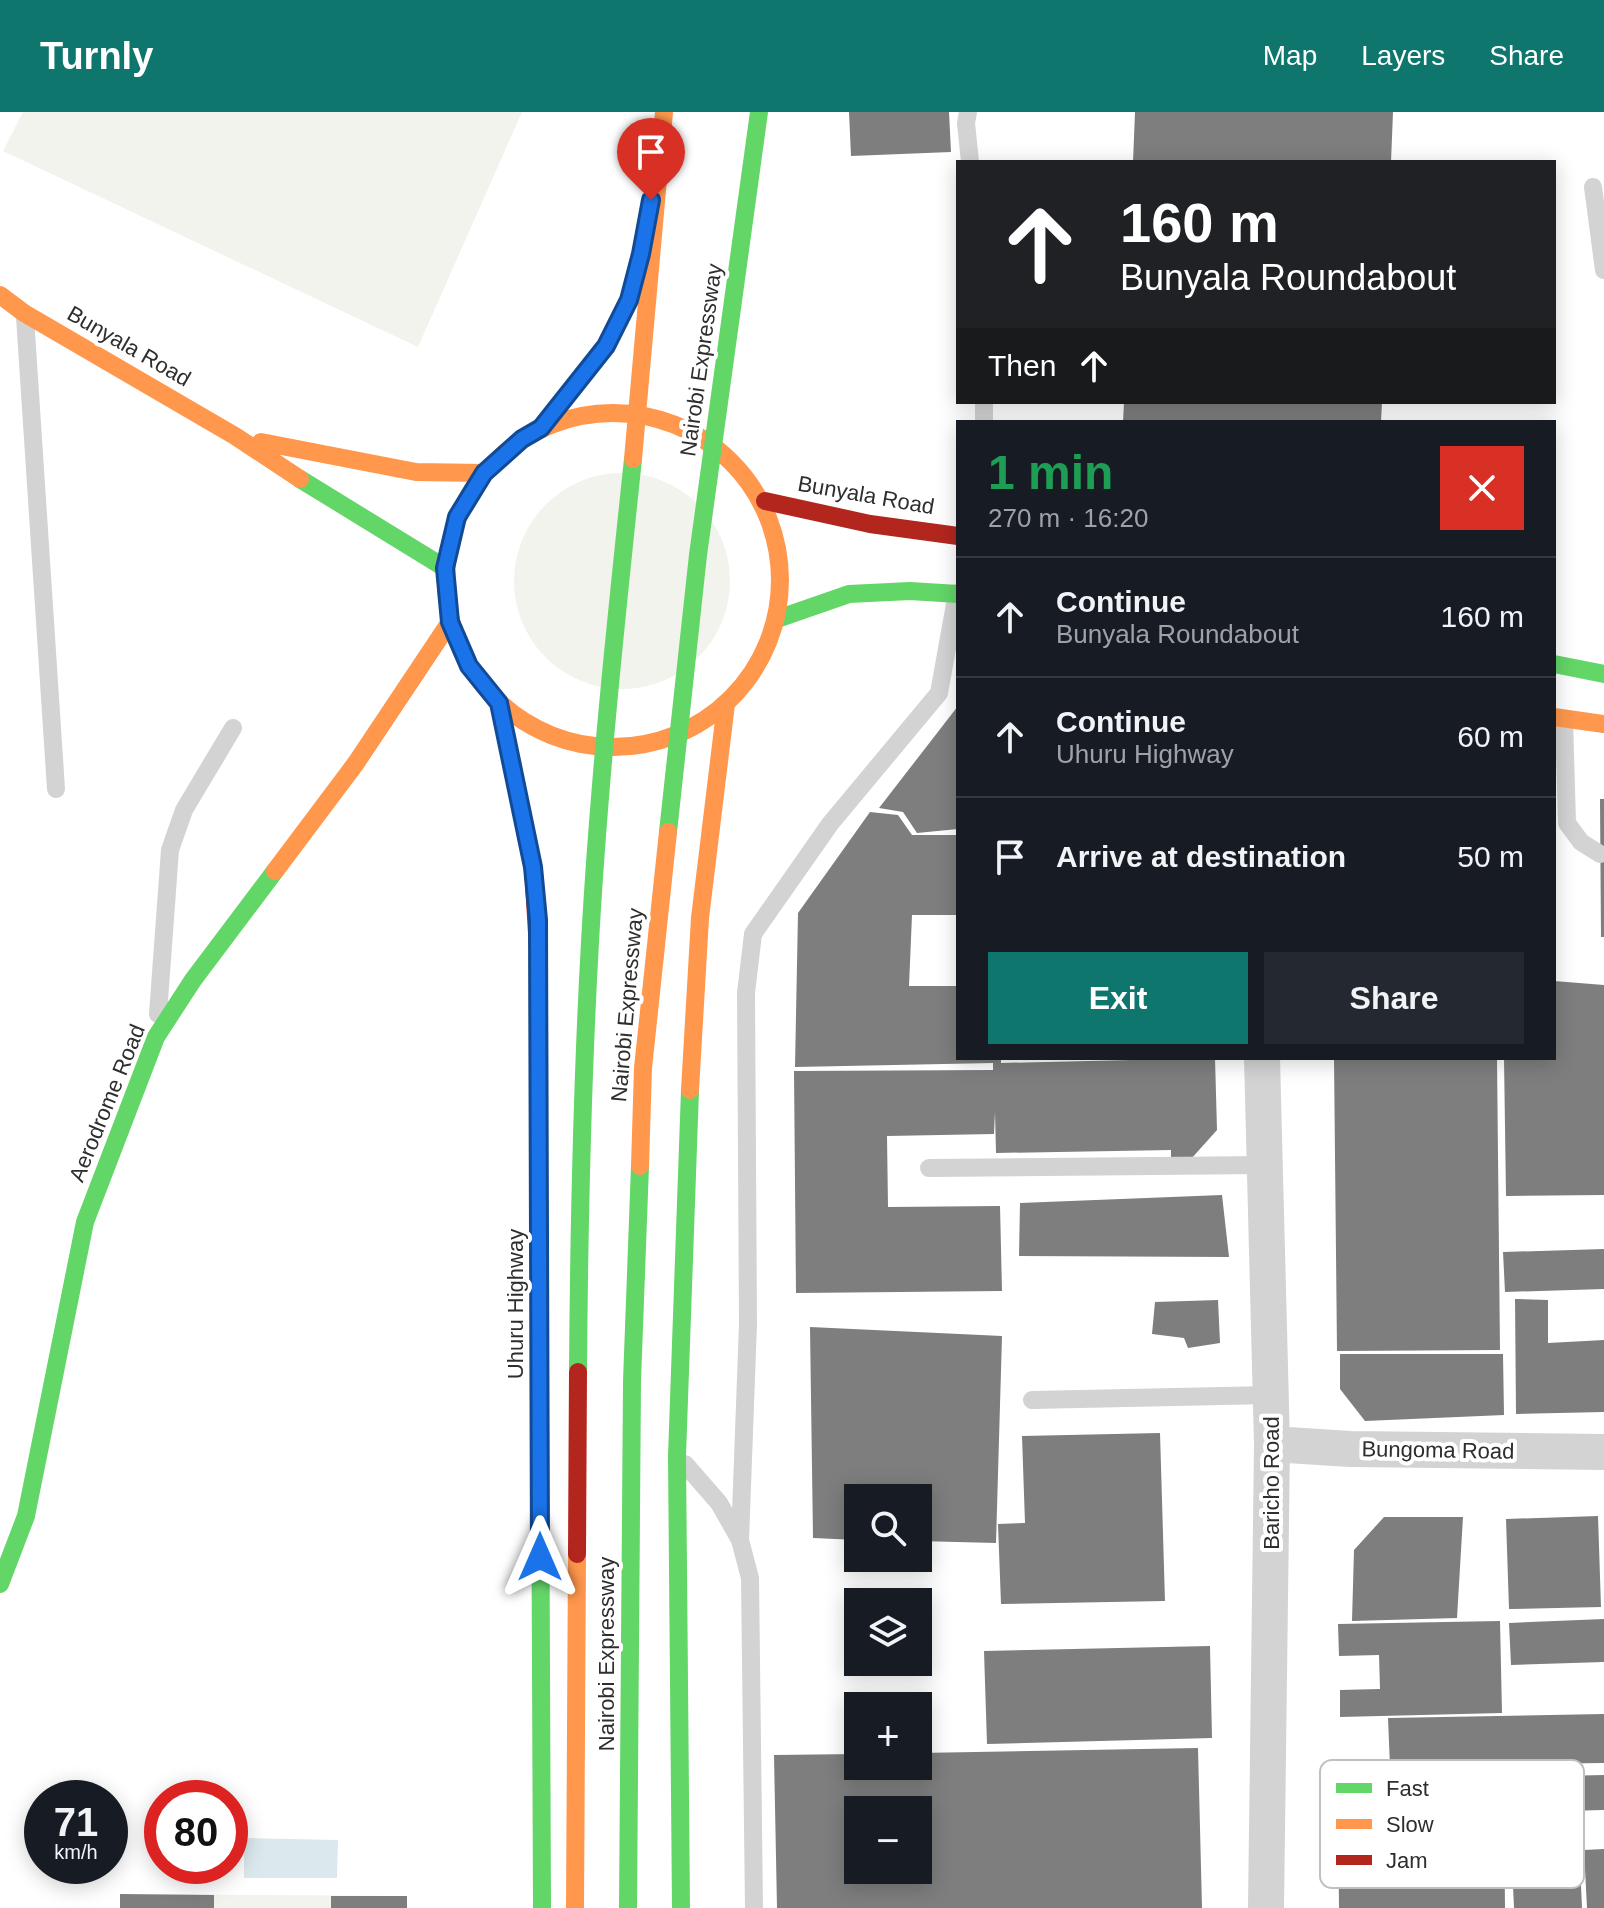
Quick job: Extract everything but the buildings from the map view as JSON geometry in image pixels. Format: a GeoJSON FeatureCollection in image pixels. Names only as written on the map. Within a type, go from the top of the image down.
{"type":"FeatureCollection","features":[{"type":"Feature","properties":{"kind":"main road"},"geometry":{"type":"LineString","coordinates":[[541,428],[606,346],[629,300],[641,254],[667,112]]}},
{"type":"Feature","properties":{"kind":"main road","name":"Nairobi Expressway"},"geometry":{"type":"LineString","coordinates":[[575,1908],[577,1437],[590,943],[608,684],[667,112]]}},
{"type":"Feature","properties":{"kind":"main road","name":"Nairobi Expressway"},"geometry":{"type":"LineString","coordinates":[[628,1908],[632,1381],[643,1068],[698,555],[759,112]]}},
{"type":"Feature","properties":{"kind":"main road"},"geometry":{"type":"LineString","coordinates":[[756,268],[772,153]]}},
{"type":"Feature","properties":{"kind":"main road","name":"Bunyala Road"},"geometry":{"type":"LineString","coordinates":[[0,295],[24,313],[235,436],[359,517],[445,568]]}},
{"type":"Feature","properties":{"kind":"main road"},"geometry":{"type":"LineString","coordinates":[[587,414],[634,414],[680,427],[734,454],[765,501],[781,571],[777,619],[759,664],[726,704],[703,723],[635,746],[586,745],[539,730],[499,703],[469,666],[450,622],[445,568],[457,517],[484,473],[522,439],[541,428],[587,414]]}},
{"type":"Feature","properties":{"kind":"main road","name":"Bunyala Road"},"geometry":{"type":"LineString","coordinates":[[235,436],[416,472],[484,473]]}},
{"type":"Feature","properties":{"kind":"main road","name":"Bunyala Road"},"geometry":{"type":"LineString","coordinates":[[765,501],[870,524],[956,536]]}},
{"type":"Feature","properties":{"kind":"main road"},"geometry":{"type":"LineString","coordinates":[[777,619],[849,594],[910,591],[956,594]]}},
{"type":"Feature","properties":{"kind":"main road","name":"Aerodrome Road"},"geometry":{"type":"LineString","coordinates":[[0,1584],[26,1516],[85,1222],[156,1037],[193,980],[356,763],[450,622]]}},
{"type":"Feature","properties":{"kind":"main road"},"geometry":{"type":"LineString","coordinates":[[1556,664],[1604,674]]}},
{"type":"Feature","properties":{"kind":"main road","name":"Uhuru Highway"},"geometry":{"type":"LineString","coordinates":[[499,703],[533,867],[538,920],[542,1908]]}},
{"type":"Feature","properties":{"kind":"main road"},"geometry":{"type":"LineString","coordinates":[[681,1908],[677,1456],[691,1048],[700,918],[726,704]]}},
{"type":"Feature","properties":{"kind":"main road"},"geometry":{"type":"LineString","coordinates":[[1559,718],[1604,724]]}},
{"type":"Feature","properties":{"kind":"street","name":"Baricho Road"},"geometry":{"type":"LineString","coordinates":[[1262,1060],[1272,1444],[1266,1908]]}},
{"type":"Feature","properties":{"kind":"street","name":"Bungoma Road"},"geometry":{"type":"LineString","coordinates":[[1272,1444],[1350,1449],[1604,1452]]}},
{"type":"Feature","properties":{"kind":"lane"},"geometry":{"type":"LineString","coordinates":[[968,112],[966,123],[970,160]]}},
{"type":"Feature","properties":{"kind":"lane"},"geometry":{"type":"LineString","coordinates":[[1593,187],[1604,270]]}},
{"type":"Feature","properties":{"kind":"lane"},"geometry":{"type":"LineString","coordinates":[[24,313],[56,789]]}},
{"type":"Feature","properties":{"kind":"lane"},"geometry":{"type":"LineString","coordinates":[[740,1540],[748,1324],[746,993],[753,934],[830,824],[939,693],[956,600]]}},
{"type":"Feature","properties":{"kind":"lane"},"geometry":{"type":"LineString","coordinates":[[1559,718],[1567,823],[1581,842],[1600,854]]}},
{"type":"Feature","properties":{"kind":"lane"},"geometry":{"type":"LineString","coordinates":[[156,1037],[170,850],[184,810],[233,728]]}},
{"type":"Feature","properties":{"kind":"lane"},"geometry":{"type":"LineString","coordinates":[[929,1168],[1265,1165]]}},
{"type":"Feature","properties":{"kind":"lane"},"geometry":{"type":"LineString","coordinates":[[1032,1400],[1270,1395]]}},
{"type":"Feature","properties":{"kind":"lane"},"geometry":{"type":"LineString","coordinates":[[677,1456],[719,1503],[740,1540],[750,1578],[754,1908]]}},
{"type":"Feature","properties":{"kind":"shaded area"},"geometry":{"type":"Polygon","coordinates":[[[23,112],[522,112],[418,347],[3,151],[23,112]]]}},
{"type":"Feature","properties":{"kind":"shaded area"},"geometry":{"type":"Polygon","coordinates":[[[622,473],[643,475],[663,482],[682,491],[698,505],[712,521],[721,540],[728,560],[728,602],[721,622],[712,641],[698,657],[682,671],[663,680],[643,687],[622,689],[601,687],[581,680],[562,671],[546,657],[532,641],[523,622],[516,602],[514,581],[516,560],[523,540],[532,521],[546,505],[562,491],[581,482],[601,475],[622,473]]]}},
{"type":"Feature","properties":{"kind":"shaded area"},"geometry":{"type":"Polygon","coordinates":[[[248,1838],[338,1840],[337,1878],[248,1878],[248,1838]]]}},
{"type":"Feature","properties":{"kind":"shaded area"},"geometry":{"type":"Polygon","coordinates":[[[120,1894],[407,1896],[407,1908],[120,1908],[120,1894]]]}},
{"type":"Feature","properties":{"kind":"traffic: fast"},"geometry":{"type":"LineString","coordinates":[[668,832],[698,555],[759,112]]}},
{"type":"Feature","properties":{"kind":"traffic: fast"},"geometry":{"type":"LineString","coordinates":[[541,428],[606,346],[629,300],[642,248]]}},
{"type":"Feature","properties":{"kind":"traffic: fast"},"geometry":{"type":"LineString","coordinates":[[578,1372],[581,1157],[590,942],[603,760],[633,459]]}},
{"type":"Feature","properties":{"kind":"traffic: fast"},"geometry":{"type":"LineString","coordinates":[[300,479],[445,568]]}},
{"type":"Feature","properties":{"kind":"traffic: fast"},"geometry":{"type":"LineString","coordinates":[[777,619],[849,594],[910,591],[956,594]]}},
{"type":"Feature","properties":{"kind":"traffic: fast"},"geometry":{"type":"LineString","coordinates":[[1556,664],[1604,674]]}},
{"type":"Feature","properties":{"kind":"traffic: fast"},"geometry":{"type":"LineString","coordinates":[[0,1584],[26,1516],[85,1222],[156,1037],[193,980],[275,871]]}},
{"type":"Feature","properties":{"kind":"traffic: fast"},"geometry":{"type":"LineString","coordinates":[[538,950],[542,1908]]}},
{"type":"Feature","properties":{"kind":"traffic: fast"},"geometry":{"type":"LineString","coordinates":[[681,1908],[677,1456],[690,1090]]}},
{"type":"Feature","properties":{"kind":"traffic: fast"},"geometry":{"type":"LineString","coordinates":[[628,1908],[632,1381],[640,1166]]}},
{"type":"Feature","properties":{"kind":"traffic: slow"},"geometry":{"type":"LineString","coordinates":[[633,459],[664,112]]}},
{"type":"Feature","properties":{"kind":"traffic: slow"},"geometry":{"type":"LineString","coordinates":[[0,295],[24,313],[235,436],[300,479]]}},
{"type":"Feature","properties":{"kind":"traffic: slow"},"geometry":{"type":"LineString","coordinates":[[613,413],[646,416],[677,426],[706,441],[731,462],[752,487],[767,516],[777,547],[780,580],[777,613],[767,644],[752,673],[731,698],[706,719],[677,734],[646,744],[613,747],[580,744],[549,734],[520,719],[495,698],[474,673],[459,644],[449,613],[446,580],[449,547],[459,516],[474,487],[495,462],[520,441],[549,426],[580,416],[613,413]]}},
{"type":"Feature","properties":{"kind":"traffic: slow"},"geometry":{"type":"LineString","coordinates":[[261,442],[416,472],[484,473]]}},
{"type":"Feature","properties":{"kind":"traffic: slow"},"geometry":{"type":"LineString","coordinates":[[275,871],[356,763],[450,622]]}},
{"type":"Feature","properties":{"kind":"traffic: slow"},"geometry":{"type":"LineString","coordinates":[[690,1090],[700,918],[726,704]]}},
{"type":"Feature","properties":{"kind":"traffic: slow"},"geometry":{"type":"LineString","coordinates":[[1556,717],[1604,724]]}},
{"type":"Feature","properties":{"kind":"traffic: slow"},"geometry":{"type":"LineString","coordinates":[[640,1166],[643,1068],[668,832]]}},
{"type":"Feature","properties":{"kind":"traffic: slow"},"geometry":{"type":"LineString","coordinates":[[575,1908],[577,1554]]}},
{"type":"Feature","properties":{"kind":"traffic: jam"},"geometry":{"type":"LineString","coordinates":[[765,501],[870,524],[956,536]]}},
{"type":"Feature","properties":{"kind":"traffic: jam"},"geometry":{"type":"LineString","coordinates":[[499,703],[533,867],[538,950]]}},
{"type":"Feature","properties":{"kind":"traffic: jam"},"geometry":{"type":"LineString","coordinates":[[577,1554],[578,1372]]}},
{"type":"Feature","properties":{"kind":"route"},"geometry":{"type":"LineString","coordinates":[[540,1557],[538,920],[533,867],[499,703],[469,666],[450,622],[445,568],[457,517],[484,473],[522,439],[541,428],[606,346],[629,300],[651,200]]}}]}
